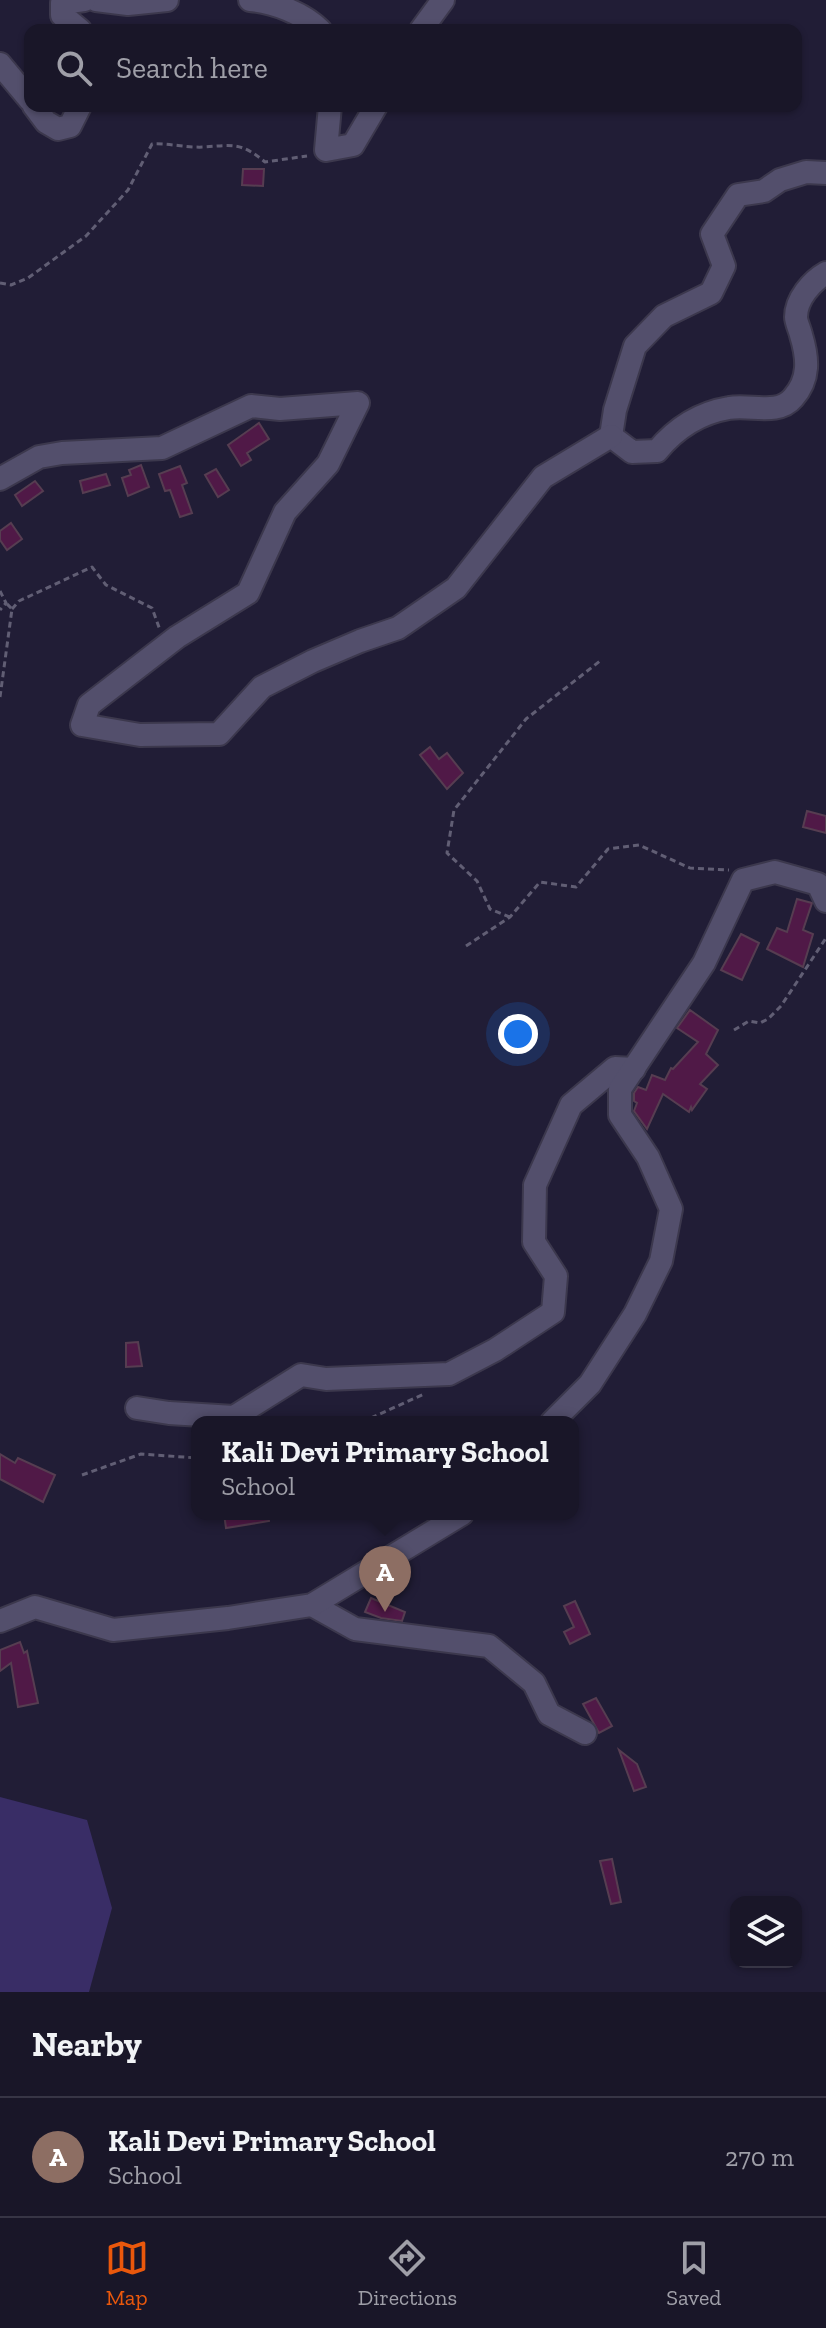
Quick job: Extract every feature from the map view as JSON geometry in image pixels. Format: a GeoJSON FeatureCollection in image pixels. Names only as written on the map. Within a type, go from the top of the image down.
{"type":"FeatureCollection","features":[{"type":"Feature","properties":{"kind":"street"},"geometry":{"type":"LineString","coordinates":[[73,24],[62,15],[62,3],[84,0]]}},
{"type":"Feature","properties":{"kind":"street"},"geometry":{"type":"LineString","coordinates":[[96,0],[128,4],[167,0]]}},
{"type":"Feature","properties":{"kind":"street"},"geometry":{"type":"LineString","coordinates":[[250,0],[264,1],[314,24]]}},
{"type":"Feature","properties":{"kind":"street"},"geometry":{"type":"LineString","coordinates":[[425,24],[443,0]]}},
{"type":"Feature","properties":{"kind":"street"},"geometry":{"type":"LineString","coordinates":[[0,64],[24,93]]}},
{"type":"Feature","properties":{"kind":"street"},"geometry":{"type":"LineString","coordinates":[[38,112],[46,122],[58,129],[70,126],[77,112]]}},
{"type":"Feature","properties":{"kind":"street"},"geometry":{"type":"LineString","coordinates":[[329,112],[326,150],[353,145],[372,112]]}},
{"type":"Feature","properties":{"kind":"street"},"geometry":{"type":"LineString","coordinates":[[611,436],[615,410],[635,346],[664,316],[711,293],[724,266],[712,234],[738,195],[764,191],[780,180],[806,172],[826,173]]}},
{"type":"Feature","properties":{"kind":"street"},"geometry":{"type":"LineString","coordinates":[[611,436],[632,452],[657,451],[673,431],[696,418],[727,408],[751,405],[770,410],[791,401],[805,382],[808,370],[796,317],[804,293],[826,273]]}},
{"type":"Feature","properties":{"kind":"street"},"geometry":{"type":"LineString","coordinates":[[0,479],[39,457],[162,448],[251,406],[280,409],[358,403],[328,464],[285,512],[248,593],[166,645],[89,705],[82,725],[140,735],[219,734],[262,687],[324,656],[398,628],[456,588],[543,477],[611,436]]}},
{"type":"Feature","properties":{"kind":"street"},"geometry":{"type":"LineString","coordinates":[[558,1416],[590,1384],[635,1314],[661,1261],[671,1209],[648,1157],[620,1115],[620,1089],[704,963],[743,880],[775,872],[823,885]]}},
{"type":"Feature","properties":{"kind":"street"},"geometry":{"type":"LineString","coordinates":[[236,1416],[301,1375],[326,1379],[449,1374],[495,1350],[553,1312],[556,1276],[534,1242],[535,1185],[571,1105],[615,1068],[634,1069]]}},
{"type":"Feature","properties":{"kind":"street"},"geometry":{"type":"LineString","coordinates":[[137,1408],[218,1416]]}},
{"type":"Feature","properties":{"kind":"street"},"geometry":{"type":"LineString","coordinates":[[0,1621],[35,1607],[113,1630],[228,1618],[312,1605],[452,1520]]}},
{"type":"Feature","properties":{"kind":"street"},"geometry":{"type":"LineString","coordinates":[[312,1605],[355,1629],[489,1646],[534,1683],[549,1714],[585,1733]]}},
{"type":"Feature","properties":{"kind":"path"},"geometry":{"type":"LineString","coordinates":[[0,283],[11,285],[28,278],[86,236],[128,190],[152,144],[204,147],[222,143],[253,152],[265,162],[304,157],[326,150]]}},
{"type":"Feature","properties":{"kind":"path"},"geometry":{"type":"LineString","coordinates":[[0,697],[12,609],[19,601],[92,567],[106,585],[152,608],[166,645]]}},
{"type":"Feature","properties":{"kind":"path"},"geometry":{"type":"LineString","coordinates":[[0,591],[12,609]]}},
{"type":"Feature","properties":{"kind":"path"},"geometry":{"type":"LineString","coordinates":[[0,610],[6,603]]}},
{"type":"Feature","properties":{"kind":"path"},"geometry":{"type":"LineString","coordinates":[[510,917],[490,909],[477,881],[447,853],[454,810],[526,719],[600,661]]}},
{"type":"Feature","properties":{"kind":"path"},"geometry":{"type":"LineString","coordinates":[[466,946],[510,917],[540,882],[576,887],[608,849],[639,845],[690,868],[737,870],[743,880]]}},
{"type":"Feature","properties":{"kind":"path"},"geometry":{"type":"LineString","coordinates":[[734,1030],[749,1021],[760,1023],[774,1012],[826,938]]}},
{"type":"Feature","properties":{"kind":"path"},"geometry":{"type":"LineString","coordinates":[[375,1416],[429,1392],[443,1374]]}},
{"type":"Feature","properties":{"kind":"path"},"geometry":{"type":"LineString","coordinates":[[82,1475],[141,1454],[191,1458]]}},
{"type":"Feature","properties":{"kind":"shaded area"},"geometry":{"type":"Polygon","coordinates":[[[0,1797],[87,1820],[112,1908],[89,1992],[0,1992],[0,1797]]]}},
{"type":"Feature","properties":{"kind":"building"},"geometry":{"type":"Polygon","coordinates":[[[243,169],[264,169],[263,186],[242,185],[243,169]]]}},
{"type":"Feature","properties":{"kind":"building"},"geometry":{"type":"Polygon","coordinates":[[[259,423],[269,439],[247,453],[251,460],[241,466],[228,445],[259,423]]]}},
{"type":"Feature","properties":{"kind":"building"},"geometry":{"type":"Polygon","coordinates":[[[141,465],[149,487],[128,496],[122,478],[131,475],[129,470],[141,465]]]}},
{"type":"Feature","properties":{"kind":"building"},"geometry":{"type":"Polygon","coordinates":[[[180,466],[187,483],[182,485],[192,513],[180,517],[170,490],[165,491],[159,474],[180,466]]]}},
{"type":"Feature","properties":{"kind":"building"},"geometry":{"type":"Polygon","coordinates":[[[216,469],[229,490],[218,497],[205,475],[216,469]]]}},
{"type":"Feature","properties":{"kind":"building"},"geometry":{"type":"Polygon","coordinates":[[[106,474],[110,485],[83,493],[80,481],[106,474]]]}},
{"type":"Feature","properties":{"kind":"building"},"geometry":{"type":"Polygon","coordinates":[[[35,481],[43,491],[22,506],[15,495],[35,481]]]}},
{"type":"Feature","properties":{"kind":"building"},"geometry":{"type":"Polygon","coordinates":[[[11,523],[22,539],[7,550],[0,540],[0,531],[11,523]]]}},
{"type":"Feature","properties":{"kind":"building"},"geometry":{"type":"Polygon","coordinates":[[[430,747],[439,759],[447,753],[463,773],[447,789],[420,755],[430,747]]]}},
{"type":"Feature","properties":{"kind":"building"},"geometry":{"type":"Polygon","coordinates":[[[807,811],[826,816],[826,833],[803,827],[807,811]]]}},
{"type":"Feature","properties":{"kind":"building"},"geometry":{"type":"Polygon","coordinates":[[[797,899],[812,903],[803,930],[813,934],[803,967],[767,949],[777,928],[787,932],[797,899]]]}},
{"type":"Feature","properties":{"kind":"building"},"geometry":{"type":"Polygon","coordinates":[[[741,934],[759,943],[742,980],[721,970],[741,934]]]}},
{"type":"Feature","properties":{"kind":"building"},"geometry":{"type":"Polygon","coordinates":[[[690,1010],[718,1030],[706,1054],[718,1065],[700,1084],[707,1089],[692,1110],[691,1107],[689,1112],[663,1094],[647,1129],[634,1111],[637,1103],[634,1093],[638,1087],[646,1090],[652,1075],[665,1080],[671,1068],[698,1042],[677,1028],[690,1010]]]}},
{"type":"Feature","properties":{"kind":"building"},"geometry":{"type":"Polygon","coordinates":[[[138,1342],[142,1366],[126,1367],[126,1343],[138,1342]]]}},
{"type":"Feature","properties":{"kind":"building"},"geometry":{"type":"Polygon","coordinates":[[[0,1454],[15,1463],[18,1458],[55,1475],[43,1502],[0,1479],[0,1454]]]}},
{"type":"Feature","properties":{"kind":"building"},"geometry":{"type":"Polygon","coordinates":[[[225,1520],[269,1520],[269,1521],[226,1528],[225,1520]]]}},
{"type":"Feature","properties":{"kind":"building"},"geometry":{"type":"Polygon","coordinates":[[[371,1598],[405,1612],[402,1621],[365,1612],[371,1598]]]}},
{"type":"Feature","properties":{"kind":"building"},"geometry":{"type":"Polygon","coordinates":[[[575,1601],[590,1634],[570,1644],[564,1632],[574,1627],[564,1606],[575,1601]]]}},
{"type":"Feature","properties":{"kind":"building"},"geometry":{"type":"Polygon","coordinates":[[[20,1642],[24,1653],[27,1651],[38,1703],[18,1707],[11,1663],[0,1671],[0,1650],[20,1642]]]}},
{"type":"Feature","properties":{"kind":"building"},"geometry":{"type":"Polygon","coordinates":[[[596,1698],[612,1726],[599,1733],[583,1704],[596,1698]]]}},
{"type":"Feature","properties":{"kind":"building"},"geometry":{"type":"Polygon","coordinates":[[[619,1750],[637,1764],[646,1787],[634,1791],[619,1750]]]}},
{"type":"Feature","properties":{"kind":"building"},"geometry":{"type":"Polygon","coordinates":[[[612,1859],[621,1902],[611,1904],[600,1861],[612,1859]]]}},
{"type":"Feature","properties":{"kind":"place","name":"Kali Devi Primary School"},"geometry":{"type":"Point","coordinates":[385,1612]}}]}
